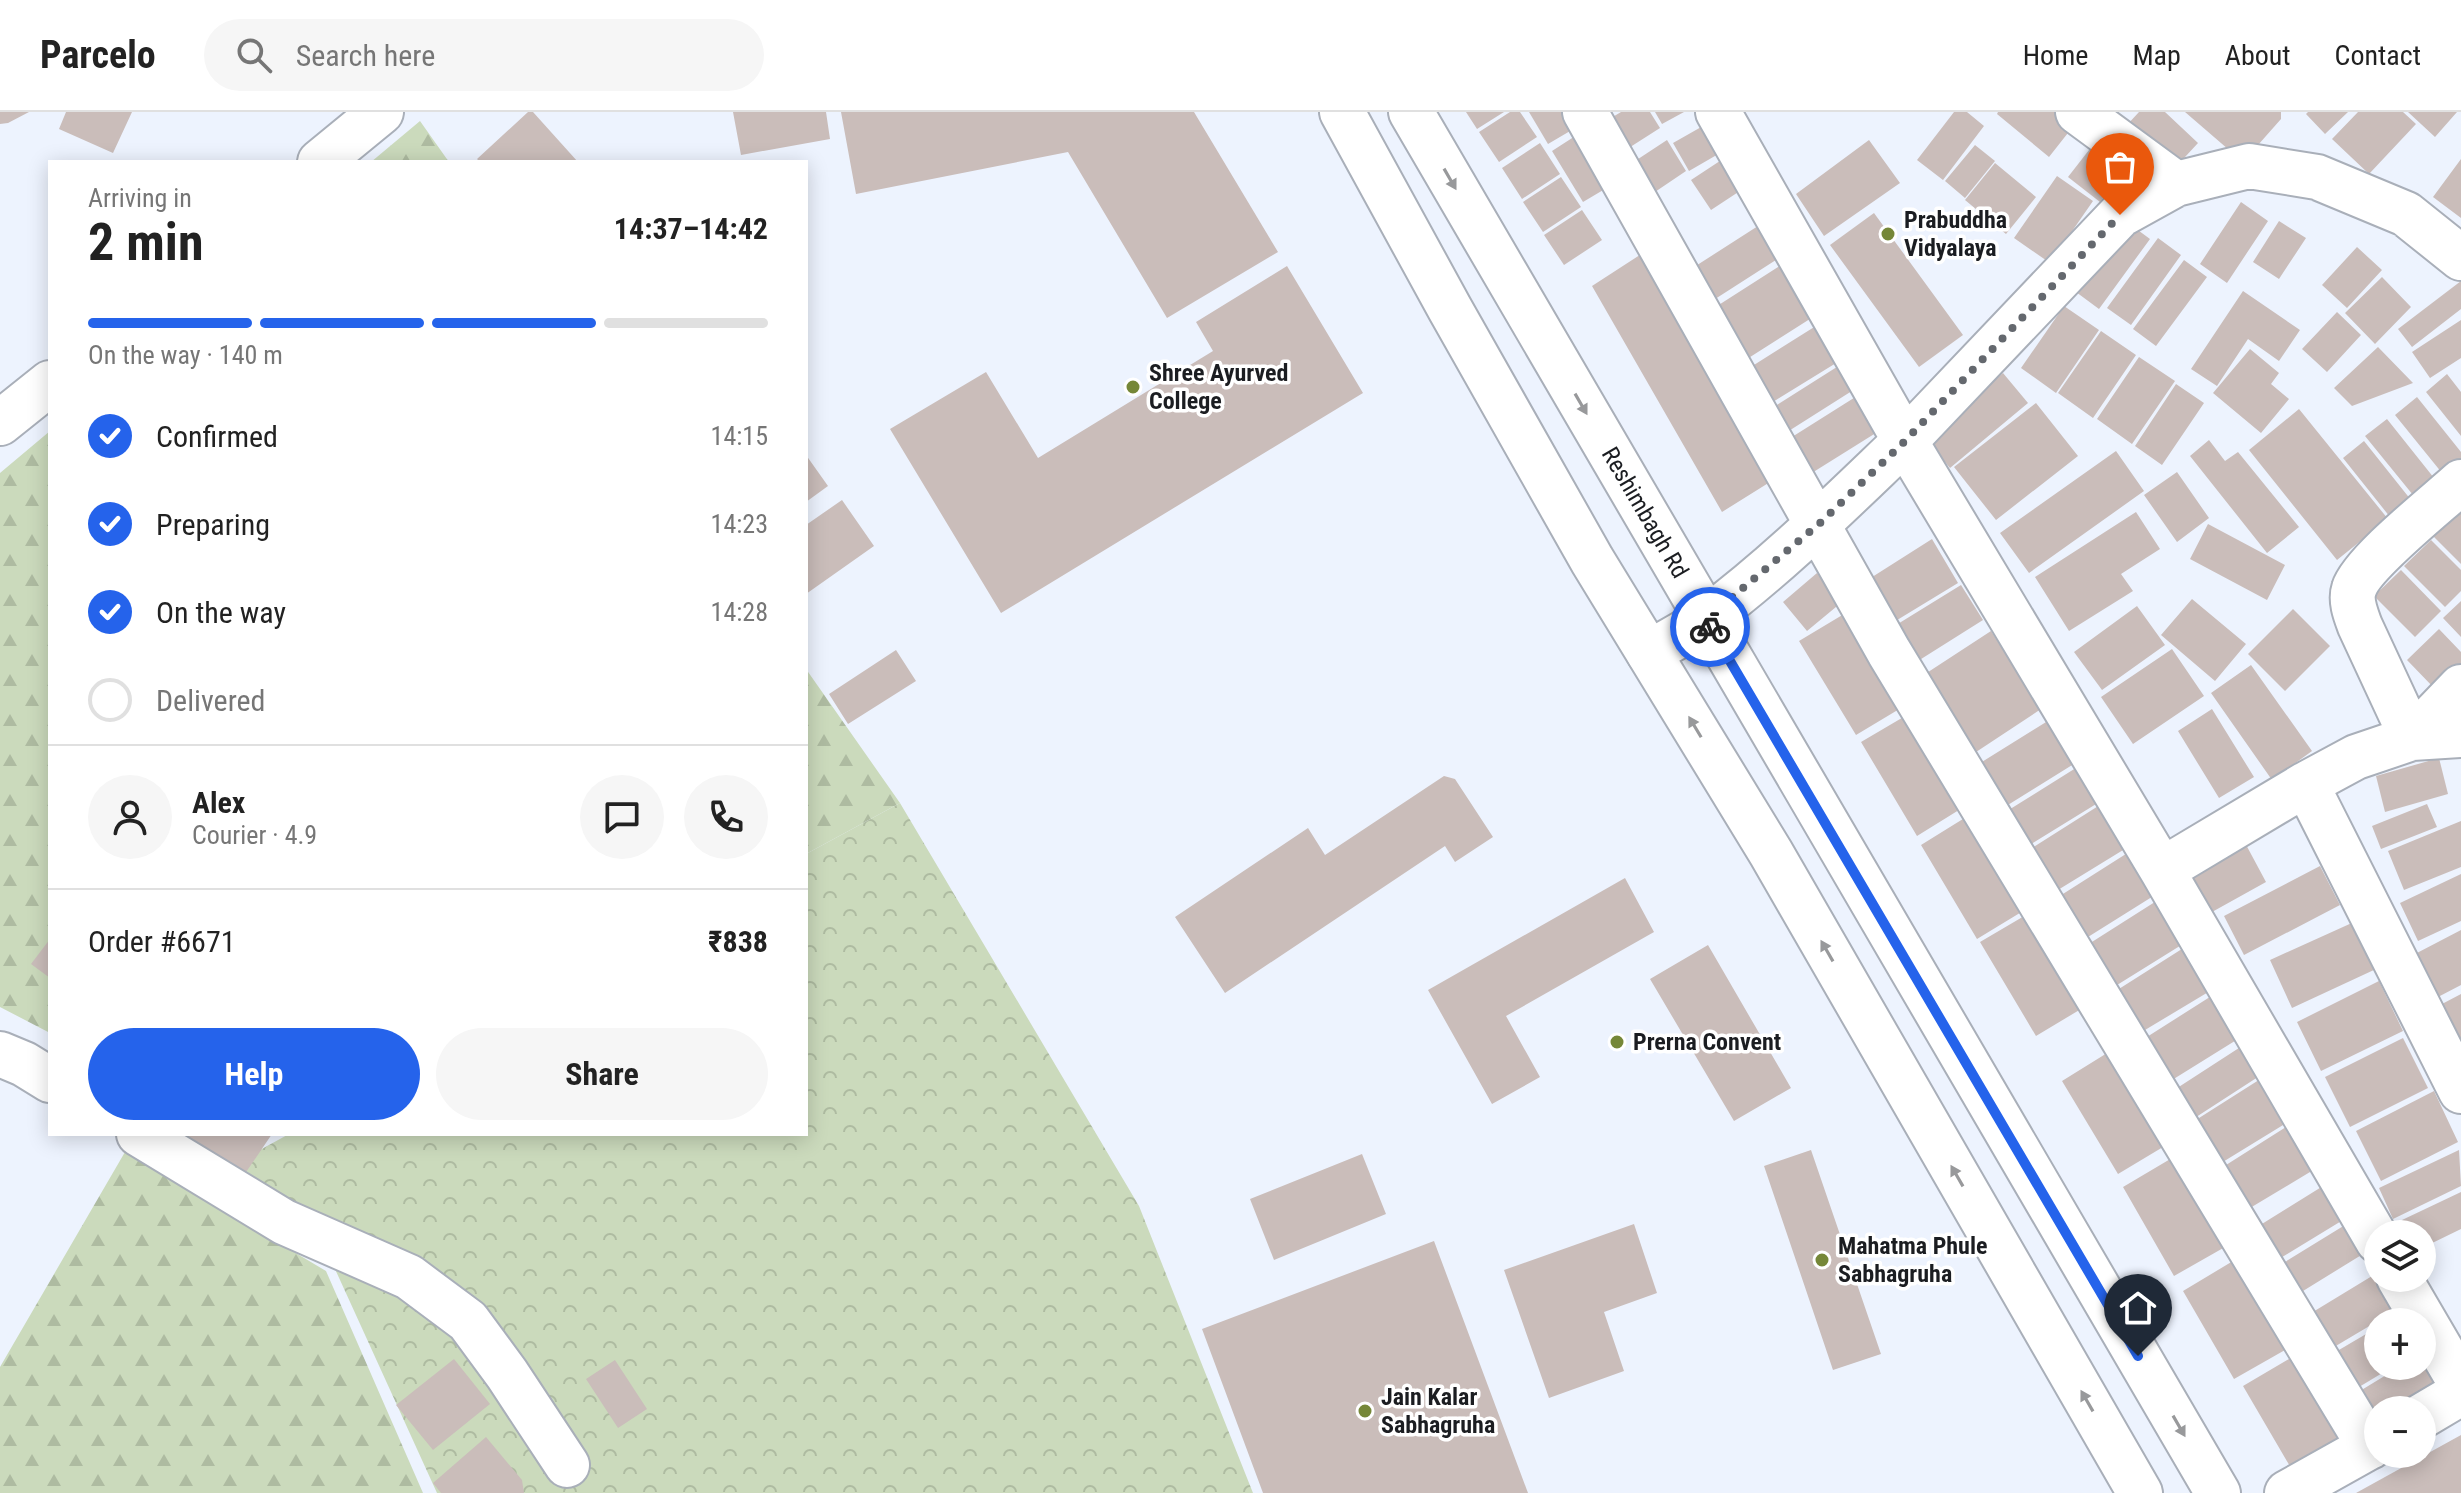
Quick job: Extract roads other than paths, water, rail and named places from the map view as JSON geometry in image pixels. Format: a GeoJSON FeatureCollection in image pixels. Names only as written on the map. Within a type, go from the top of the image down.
{"type":"FeatureCollection","features":[{"type":"Feature","properties":{"kind":"street"},"geometry":{"type":"LineString","coordinates":[[322,160],[381,112]]}},
{"type":"Feature","properties":{"kind":"street"},"geometry":{"type":"LineString","coordinates":[[1342,112],[1562,508],[1771,853],[2140,1493]]}},
{"type":"Feature","properties":{"kind":"street","name":"Reshimbagh Rd"},"geometry":{"type":"LineString","coordinates":[[1411,112],[2218,1493]]}},
{"type":"Feature","properties":{"kind":"street"},"geometry":{"type":"LineString","coordinates":[[1585,112],[1889,652],[2364,1428]]}},
{"type":"Feature","properties":{"kind":"street"},"geometry":{"type":"LineString","coordinates":[[1718,112],[1905,441],[2162,870],[2366,1220]]}},
{"type":"Feature","properties":{"kind":"street"},"geometry":{"type":"LineString","coordinates":[[2078,112],[2176,184]]}},
{"type":"Feature","properties":{"kind":"street"},"geometry":{"type":"LineString","coordinates":[[1649,653],[1706,619],[1819,524],[1905,441],[2120,215],[2176,184],[2249,166],[2317,177],[2406,214],[2461,258]]}},
{"type":"Feature","properties":{"kind":"street"},"geometry":{"type":"LineString","coordinates":[[0,423],[48,385]]}},
{"type":"Feature","properties":{"kind":"street"},"geometry":{"type":"LineString","coordinates":[[2412,738],[2360,626],[2352,591],[2365,569],[2461,482]]}},
{"type":"Feature","properties":{"kind":"street"},"geometry":{"type":"LineString","coordinates":[[2412,738],[2461,687]]}},
{"type":"Feature","properties":{"kind":"street"},"geometry":{"type":"LineString","coordinates":[[2162,870],[2356,757],[2412,738],[2461,735]]}},
{"type":"Feature","properties":{"kind":"street"},"geometry":{"type":"LineString","coordinates":[[2306,784],[2461,1091]]}},
{"type":"Feature","properties":{"kind":"street"},"geometry":{"type":"LineString","coordinates":[[0,1054],[48,1079]]}},
{"type":"Feature","properties":{"kind":"street"},"geometry":{"type":"LineString","coordinates":[[142,1136],[284,1222],[409,1277],[468,1321],[567,1465]]}},
{"type":"Feature","properties":{"kind":"street"},"geometry":{"type":"LineString","coordinates":[[2407,1292],[2461,1384]]}},
{"type":"Feature","properties":{"kind":"street"},"geometry":{"type":"LineString","coordinates":[[2436,1408],[2461,1393]]}},
{"type":"Feature","properties":{"kind":"street"},"geometry":{"type":"LineString","coordinates":[[2287,1493],[2364,1450]]}},
{"type":"Feature","properties":{"kind":"place","name":"Prabuddha Vidyalaya"},"geometry":{"type":"Point","coordinates":[1888,234]}},
{"type":"Feature","properties":{"kind":"place","name":"Shree Ayurved College"},"geometry":{"type":"Point","coordinates":[1133,387]}},
{"type":"Feature","properties":{"kind":"place","name":"Prerna Convent"},"geometry":{"type":"Point","coordinates":[1617,1042]}},
{"type":"Feature","properties":{"kind":"place","name":"Mahatma Phule Sabhagruha"},"geometry":{"type":"Point","coordinates":[1822,1260]}},
{"type":"Feature","properties":{"kind":"place","name":"Jain Kalar Sabhagruha"},"geometry":{"type":"Point","coordinates":[1365,1411]}}]}
